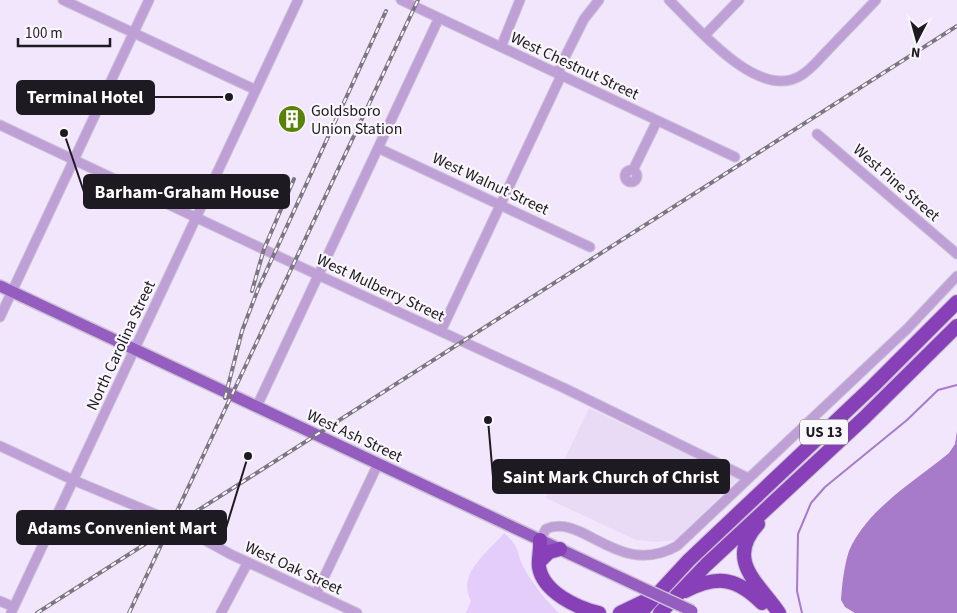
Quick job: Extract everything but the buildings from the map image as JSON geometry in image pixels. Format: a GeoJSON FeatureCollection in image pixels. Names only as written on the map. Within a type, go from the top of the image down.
{"type":"FeatureCollection","features":[{"type":"Feature","properties":{"kind":"highway","name":"US 13"},"geometry":{"type":"LineString","coordinates":[[640,613],[689,560],[886,374],[957,302]]}},
{"type":"Feature","properties":{"kind":"highway","name":"US 13"},"geometry":{"type":"LineString","coordinates":[[660,613],[756,517],[777,500],[909,375],[957,326]]}},
{"type":"Feature","properties":{"kind":"highway"},"geometry":{"type":"LineString","coordinates":[[777,500],[750,535],[745,548],[745,561],[752,581],[779,613]]}},
{"type":"Feature","properties":{"kind":"highway"},"geometry":{"type":"LineString","coordinates":[[540,540],[539,562],[544,578],[555,591],[576,605],[599,613]]}},
{"type":"Feature","properties":{"kind":"highway"},"geometry":{"type":"LineString","coordinates":[[540,540],[532,553],[534,573],[542,585],[570,613]]}},
{"type":"Feature","properties":{"kind":"highway"},"geometry":{"type":"LineString","coordinates":[[539,562],[549,552],[560,549]]}},
{"type":"Feature","properties":{"kind":"highway"},"geometry":{"type":"LineString","coordinates":[[674,598],[701,583],[713,580],[726,581],[739,585],[753,594],[770,613]]}},
{"type":"Feature","properties":{"kind":"highway"},"geometry":{"type":"LineString","coordinates":[[620,613],[630,610],[655,596]]}},
{"type":"Feature","properties":{"kind":"main road","name":"West Ash Street"},"geometry":{"type":"LineString","coordinates":[[0,286],[694,612]]}},
{"type":"Feature","properties":{"kind":"street"},"geometry":{"type":"LineString","coordinates":[[63,0],[256,90]]}},
{"type":"Feature","properties":{"kind":"street"},"geometry":{"type":"LineString","coordinates":[[0,317],[148,0]]}},
{"type":"Feature","properties":{"kind":"street","name":"North Carolina Street"},"geometry":{"type":"LineString","coordinates":[[13,610],[298,0]]}},
{"type":"Feature","properties":{"kind":"street","name":"West Chestnut Street"},"geometry":{"type":"LineString","coordinates":[[401,0],[735,157]]}},
{"type":"Feature","properties":{"kind":"street"},"geometry":{"type":"LineString","coordinates":[[501,47],[520,0]]}},
{"type":"Feature","properties":{"kind":"street"},"geometry":{"type":"LineString","coordinates":[[441,331],[561,76],[559,69],[580,28],[599,0]]}},
{"type":"Feature","properties":{"kind":"street"},"geometry":{"type":"LineString","coordinates":[[669,0],[705,35],[758,77],[770,81],[786,82],[810,69],[876,0]]}},
{"type":"Feature","properties":{"kind":"street"},"geometry":{"type":"LineString","coordinates":[[705,35],[739,0]]}},
{"type":"Feature","properties":{"kind":"street"},"geometry":{"type":"LineString","coordinates":[[257,406],[439,18]]}},
{"type":"Feature","properties":{"kind":"street"},"geometry":{"type":"LineString","coordinates":[[633,170],[657,121]]}},
{"type":"Feature","properties":{"kind":"street","name":"West Mulberry Street"},"geometry":{"type":"LineString","coordinates":[[0,125],[441,331],[748,478]]}},
{"type":"Feature","properties":{"kind":"street","name":"West Pine Street"},"geometry":{"type":"LineString","coordinates":[[818,134],[957,254]]}},
{"type":"Feature","properties":{"kind":"street","name":"West Walnut Street"},"geometry":{"type":"LineString","coordinates":[[378,148],[590,247]]}},
{"type":"Feature","properties":{"kind":"street"},"geometry":{"type":"LineString","coordinates":[[540,540],[546,529],[559,525],[628,555],[645,556],[662,554],[684,541],[748,478],[907,329],[957,276]]}},
{"type":"Feature","properties":{"kind":"street"},"geometry":{"type":"LineString","coordinates":[[0,446],[73,480],[167,519]]}},
{"type":"Feature","properties":{"kind":"street"},"geometry":{"type":"LineString","coordinates":[[316,594],[378,464]]}},
{"type":"Feature","properties":{"kind":"street","name":"West Oak Street"},"geometry":{"type":"LineString","coordinates":[[192,533],[248,562],[357,613]]}},
{"type":"Feature","properties":{"kind":"street"},"geometry":{"type":"LineString","coordinates":[[221,613],[248,562]]}},
{"type":"Feature","properties":{"kind":"street"},"geometry":{"type":"LineString","coordinates":[[0,600],[13,610]]}},
{"type":"Feature","properties":{"kind":"shaded area"},"geometry":{"type":"Polygon","coordinates":[[[589,408],[738,479],[675,540],[657,542],[636,540],[546,498],[589,408]]]}},
{"type":"Feature","properties":{"kind":"shaded area"},"geometry":{"type":"Polygon","coordinates":[[[957,431],[957,613],[855,613],[845,607],[841,600],[847,557],[857,536],[867,522],[893,497],[949,453],[955,444],[957,431]]]}},
{"type":"Feature","properties":{"kind":"shaded area"},"geometry":{"type":"Polygon","coordinates":[[[504,533],[516,547],[522,564],[532,581],[559,613],[466,613],[471,601],[467,591],[471,572],[483,555],[504,533]]]}},
{"type":"Feature","properties":{"kind":"waterway"},"geometry":{"type":"LineString","coordinates":[[802,613],[797,591],[798,534],[811,503],[825,487],[907,420],[938,390],[957,385]]}},
{"type":"Feature","properties":{"kind":"railway"},"geometry":{"type":"LineString","coordinates":[[129,613],[418,0]]}},
{"type":"Feature","properties":{"kind":"railway"},"geometry":{"type":"LineString","coordinates":[[225,398],[242,331],[258,289],[386,11]]}},
{"type":"Feature","properties":{"kind":"railway"},"geometry":{"type":"LineString","coordinates":[[37,613],[957,26]]}},
{"type":"Feature","properties":{"kind":"railway"},"geometry":{"type":"LineString","coordinates":[[252,291],[264,249],[294,179]]}},
{"type":"Feature","properties":{"kind":"place","name":"Terminal Hotel"},"geometry":{"type":"Point","coordinates":[229,97]}},
{"type":"Feature","properties":{"kind":"place","name":"Goldsboro Union Station"},"geometry":{"type":"Point","coordinates":[292,119]}},
{"type":"Feature","properties":{"kind":"place","name":"Barham-Graham House"},"geometry":{"type":"Point","coordinates":[64,133]}},
{"type":"Feature","properties":{"kind":"place","name":"Saint Mark Church of Christ"},"geometry":{"type":"Point","coordinates":[488,420]}},
{"type":"Feature","properties":{"kind":"place","name":"Adams Convenient Mart"},"geometry":{"type":"Point","coordinates":[248,456]}}]}
